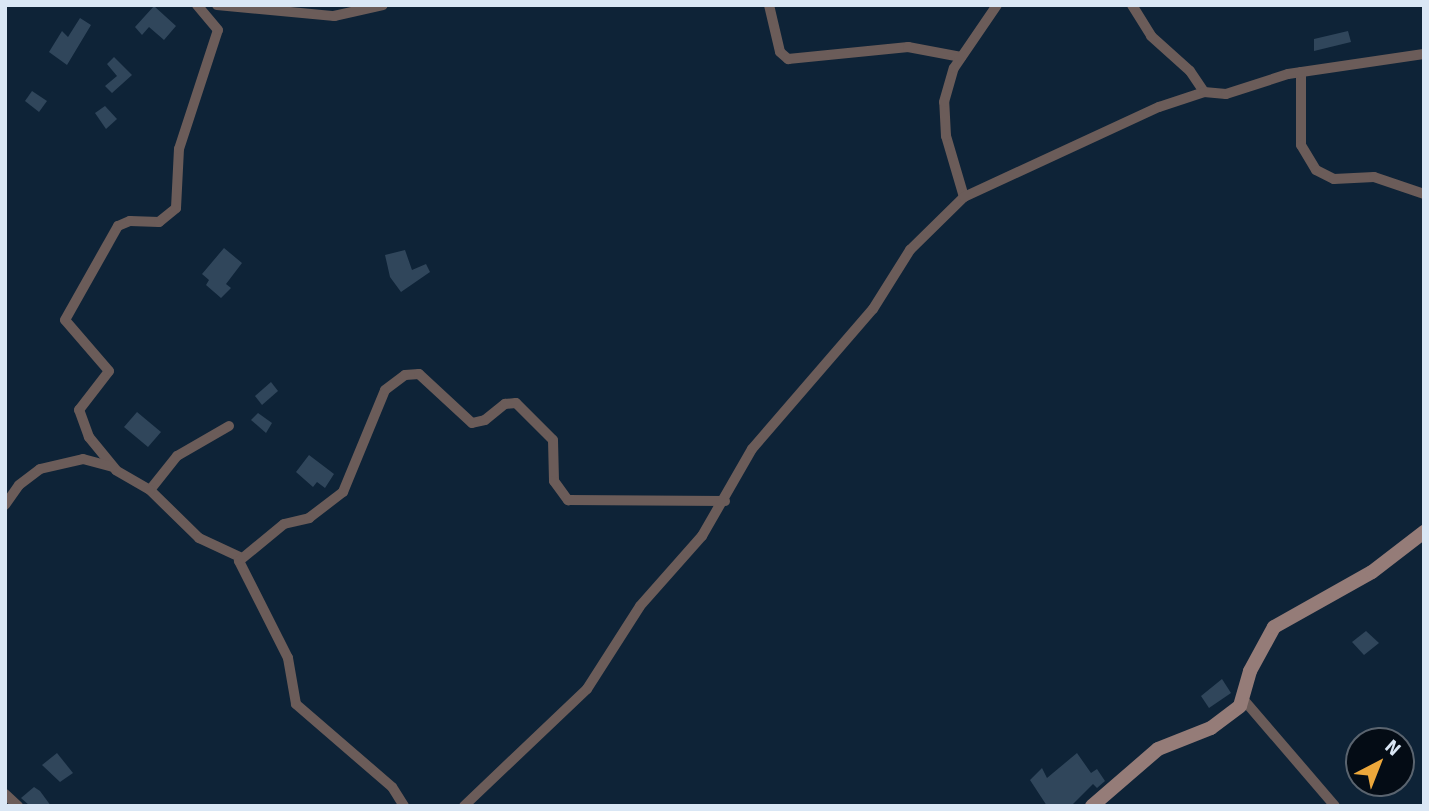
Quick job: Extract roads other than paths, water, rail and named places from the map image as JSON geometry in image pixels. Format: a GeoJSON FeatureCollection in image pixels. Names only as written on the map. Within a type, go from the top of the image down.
{"type":"FeatureCollection","features":[{"type":"Feature","properties":{"kind":"street"},"geometry":{"type":"LineString","coordinates":[[112,467],[78,415],[109,371],[70,331],[66,313],[110,248],[118,226],[130,221],[159,222],[176,208],[179,149],[218,30],[197,5]]}},
{"type":"Feature","properties":{"kind":"street"},"geometry":{"type":"LineString","coordinates":[[217,5],[334,16],[383,5]]}},
{"type":"Feature","properties":{"kind":"street"},"geometry":{"type":"LineString","coordinates":[[769,5],[776,43],[788,59],[908,47],[961,57]]}},
{"type":"Feature","properties":{"kind":"street"},"geometry":{"type":"LineString","coordinates":[[964,197],[946,136],[944,102],[961,57],[997,5]]}},
{"type":"Feature","properties":{"kind":"street"},"geometry":{"type":"LineString","coordinates":[[1132,5],[1150,36],[1190,71],[1204,92]]}},
{"type":"Feature","properties":{"kind":"street"},"geometry":{"type":"LineString","coordinates":[[464,806],[587,689],[640,606],[702,536],[725,501],[752,449],[873,309],[910,250],[964,197],[1159,107],[1204,92],[1248,89],[1301,72],[1424,54]]}},
{"type":"Feature","properties":{"kind":"street"},"geometry":{"type":"LineString","coordinates":[[1301,72],[1301,145],[1316,170],[1334,179],[1374,177],[1424,194]]}},
{"type":"Feature","properties":{"kind":"street"},"geometry":{"type":"LineString","coordinates":[[240,557],[284,524],[309,517],[337,498],[353,478],[379,399],[398,379],[413,373],[424,377],[472,423],[510,402],[521,407],[553,440],[554,481],[568,500],[725,501]]}},
{"type":"Feature","properties":{"kind":"street"},"geometry":{"type":"LineString","coordinates":[[150,490],[177,456],[229,426]]}},
{"type":"Feature","properties":{"kind":"street"},"geometry":{"type":"LineString","coordinates":[[5,505],[19,485],[40,469],[83,459],[112,467],[150,490],[199,538],[240,557]]}},
{"type":"Feature","properties":{"kind":"street"},"geometry":{"type":"LineString","coordinates":[[1092,806],[1158,749],[1211,728],[1243,699],[1250,671],[1274,627],[1372,572],[1424,532]]}},
{"type":"Feature","properties":{"kind":"street"},"geometry":{"type":"LineString","coordinates":[[240,557],[241,568],[288,658],[296,704],[393,787],[404,806]]}},
{"type":"Feature","properties":{"kind":"street"},"geometry":{"type":"LineString","coordinates":[[1243,699],[1300,762],[1305,776],[1335,806]]}},
{"type":"Feature","properties":{"kind":"street"},"geometry":{"type":"LineString","coordinates":[[5,794],[18,806]]}}]}
